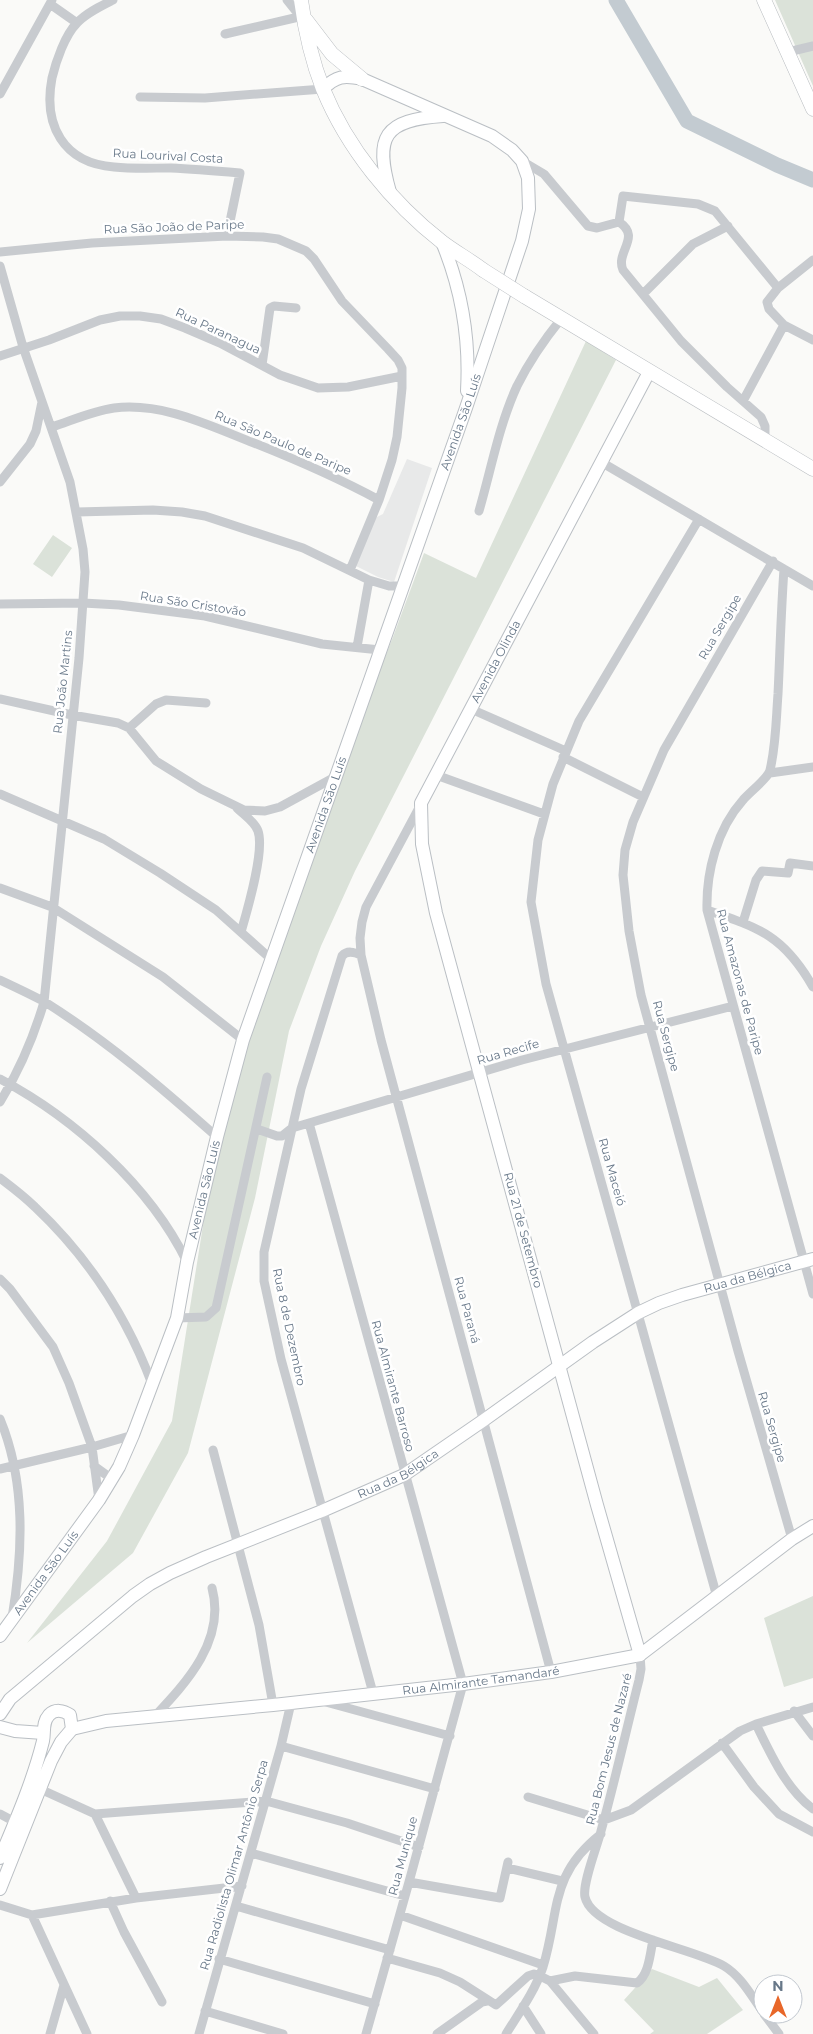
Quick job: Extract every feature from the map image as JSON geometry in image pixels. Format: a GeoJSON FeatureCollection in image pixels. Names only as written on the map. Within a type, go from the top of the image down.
{"type":"FeatureCollection","features":[{"type":"Feature","properties":{"kind":"main road"},"geometry":{"type":"LineString","coordinates":[[300,0],[314,61],[323,89],[335,114],[355,148],[390,192],[413,216],[442,242],[524,296],[813,469]]}},
{"type":"Feature","properties":{"kind":"main road"},"geometry":{"type":"LineString","coordinates":[[764,0],[813,109]]}},
{"type":"Feature","properties":{"kind":"main road"},"geometry":{"type":"LineString","coordinates":[[303,16],[324,44],[340,61],[362,79],[492,136],[512,150],[522,161]]}},
{"type":"Feature","properties":{"kind":"main road"},"geometry":{"type":"LineString","coordinates":[[323,89],[332,80],[342,77],[362,79]]}},
{"type":"Feature","properties":{"kind":"main road"},"geometry":{"type":"LineString","coordinates":[[390,192],[382,160],[384,144],[388,136],[398,124],[416,118],[444,116]]}},
{"type":"Feature","properties":{"kind":"main road","name":"Avenida São Luís"},"geometry":{"type":"LineString","coordinates":[[0,1636],[120,1467],[177,1318],[187,1262],[243,1040],[466,408],[524,233],[530,192],[528,178],[522,161]]}},
{"type":"Feature","properties":{"kind":"main road"},"geometry":{"type":"LineString","coordinates":[[442,242],[456,281],[465,322],[468,364],[466,408]]}},
{"type":"Feature","properties":{"kind":"main road","name":"Avenida Olinda"},"geometry":{"type":"LineString","coordinates":[[421,803],[649,372]]}},
{"type":"Feature","properties":{"kind":"main road","name":"Rua 21 de Setembro"},"geometry":{"type":"LineString","coordinates":[[421,803],[422,844],[428,878],[559,1366],[640,1654]]}},
{"type":"Feature","properties":{"kind":"main road","name":"Rua da Bélgica"},"geometry":{"type":"LineString","coordinates":[[0,1714],[10,1699],[133,1596],[170,1573],[322,1511],[404,1474],[638,1313],[659,1303],[719,1284],[808,1260]]}},
{"type":"Feature","properties":{"kind":"main road","name":"Rua Almirante Tamandaré"},"geometry":{"type":"LineString","coordinates":[[72,1729],[106,1721],[462,1684],[551,1672],[640,1654],[792,1539],[813,1526]]}},
{"type":"Feature","properties":{"kind":"main road","name":"Rua Almirante Tamandaré"},"geometry":{"type":"LineString","coordinates":[[43,1734],[45,1722],[51,1713],[61,1711],[70,1715],[106,1721]]}},
{"type":"Feature","properties":{"kind":"main road"},"geometry":{"type":"LineString","coordinates":[[0,1889],[51,1760],[61,1742],[72,1729],[70,1715]]}},
{"type":"Feature","properties":{"kind":"main road"},"geometry":{"type":"LineString","coordinates":[[0,1727],[15,1731],[43,1734],[40,1752],[0,1858]]}},
{"type":"Feature","properties":{"kind":"street","name":"Rua Lourival Costa"},"geometry":{"type":"LineString","coordinates":[[113,0],[77,23],[61,52],[50,89],[50,118],[57,136],[81,157],[97,164],[114,167],[186,168],[240,173],[227,236]]}},
{"type":"Feature","properties":{"kind":"street"},"geometry":{"type":"LineString","coordinates":[[287,0],[303,16]]}},
{"type":"Feature","properties":{"kind":"street"},"geometry":{"type":"LineString","coordinates":[[0,94],[52,2],[77,23]]}},
{"type":"Feature","properties":{"kind":"street"},"geometry":{"type":"LineString","coordinates":[[225,34],[303,16]]}},
{"type":"Feature","properties":{"kind":"street"},"geometry":{"type":"LineString","coordinates":[[788,52],[813,46]]}},
{"type":"Feature","properties":{"kind":"street"},"geometry":{"type":"LineString","coordinates":[[140,97],[205,98],[323,89]]}},
{"type":"Feature","properties":{"kind":"street"},"geometry":{"type":"LineString","coordinates":[[522,161],[544,174],[588,226],[597,228],[619,222]]}},
{"type":"Feature","properties":{"kind":"street"},"geometry":{"type":"LineString","coordinates":[[619,222],[623,196],[707,206],[715,210],[778,288]]}},
{"type":"Feature","properties":{"kind":"street"},"geometry":{"type":"LineString","coordinates":[[619,222],[628,229],[629,238],[621,259],[621,267],[681,341],[763,421],[765,441]]}},
{"type":"Feature","properties":{"kind":"street"},"geometry":{"type":"LineString","coordinates":[[643,294],[693,244],[728,226]]}},
{"type":"Feature","properties":{"kind":"street","name":"Rua São João de Paripe"},"geometry":{"type":"LineString","coordinates":[[0,252],[92,244],[227,236],[278,239],[306,251],[314,259],[342,301],[398,360],[402,368],[402,376]]}},
{"type":"Feature","properties":{"kind":"street"},"geometry":{"type":"LineString","coordinates":[[813,260],[778,288],[766,306],[784,324],[813,340]]}},
{"type":"Feature","properties":{"kind":"street","name":"Rua João Martins"},"geometry":{"type":"LineString","coordinates":[[0,266],[23,347],[70,482],[77,512],[84,564],[84,603],[44,1002],[11,1085],[0,1102]]}},
{"type":"Feature","properties":{"kind":"street"},"geometry":{"type":"LineString","coordinates":[[262,365],[269,310],[274,306],[296,308]]}},
{"type":"Feature","properties":{"kind":"street","name":"Rua Paranagua"},"geometry":{"type":"LineString","coordinates":[[0,356],[49,340],[100,320],[120,316],[140,316],[161,318],[220,344],[280,375],[318,388],[348,387],[402,376]]}},
{"type":"Feature","properties":{"kind":"street"},"geometry":{"type":"LineString","coordinates":[[479,511],[507,410],[517,387],[542,344],[561,319]]}},
{"type":"Feature","properties":{"kind":"street"},"geometry":{"type":"LineString","coordinates":[[743,401],[784,324]]}},
{"type":"Feature","properties":{"kind":"street"},"geometry":{"type":"LineString","coordinates":[[350,570],[379,500],[392,460],[397,437],[402,376]]}},
{"type":"Feature","properties":{"kind":"street"},"geometry":{"type":"LineString","coordinates":[[0,482],[30,444],[36,430],[42,401]]}},
{"type":"Feature","properties":{"kind":"street","name":"Rua São Paulo de Paripe"},"geometry":{"type":"LineString","coordinates":[[52,427],[91,413],[115,408],[146,408],[174,413],[199,421],[339,478],[379,500]]}},
{"type":"Feature","properties":{"kind":"street"},"geometry":{"type":"LineString","coordinates":[[601,462],[813,586]]}},
{"type":"Feature","properties":{"kind":"street"},"geometry":{"type":"LineString","coordinates":[[77,512],[153,510],[205,516],[303,548],[370,580],[389,586],[402,586]]}},
{"type":"Feature","properties":{"kind":"street","name":"Rua Maceió"},"geometry":{"type":"LineString","coordinates":[[699,519],[579,720],[544,814],[537,848],[531,902],[546,984],[717,1597]]}},
{"type":"Feature","properties":{"kind":"street","name":"Rua Sergipe"},"geometry":{"type":"LineString","coordinates":[[773,562],[664,750],[633,822],[625,850],[623,875],[635,967],[719,1284],[792,1539]]}},
{"type":"Feature","properties":{"kind":"street"},"geometry":{"type":"LineString","coordinates":[[784,569],[776,737],[770,773],[813,767]]}},
{"type":"Feature","properties":{"kind":"street"},"geometry":{"type":"LineString","coordinates":[[357,647],[370,580]]}},
{"type":"Feature","properties":{"kind":"street","name":"Rua São Cristovão"},"geometry":{"type":"LineString","coordinates":[[0,604],[84,603],[119,605],[206,616],[322,644],[380,650]]}},
{"type":"Feature","properties":{"kind":"street"},"geometry":{"type":"LineString","coordinates":[[0,699],[72,716],[118,723],[129,728],[156,761],[201,789],[244,810],[265,811],[280,807],[335,777]]}},
{"type":"Feature","properties":{"kind":"street"},"geometry":{"type":"LineString","coordinates":[[129,728],[156,704],[166,700],[206,702]]}},
{"type":"Feature","properties":{"kind":"street"},"geometry":{"type":"LineString","coordinates":[[470,709],[565,754],[643,797]]}},
{"type":"Feature","properties":{"kind":"street","name":"Rua Amazonas de Paripe"},"geometry":{"type":"LineString","coordinates":[[770,773],[740,802],[721,836],[709,873],[706,891],[707,910],[733,1006],[808,1260],[813,1294]]}},
{"type":"Feature","properties":{"kind":"street"},"geometry":{"type":"LineString","coordinates":[[436,774],[544,814]]}},
{"type":"Feature","properties":{"kind":"street"},"geometry":{"type":"LineString","coordinates":[[0,794],[104,839],[216,910],[271,958]]}},
{"type":"Feature","properties":{"kind":"street","name":"Avenida Olinda"},"geometry":{"type":"LineString","coordinates":[[360,955],[360,938],[366,907],[421,803]]}},
{"type":"Feature","properties":{"kind":"street"},"geometry":{"type":"LineString","coordinates":[[235,807],[258,829],[260,838],[248,907],[241,932]]}},
{"type":"Feature","properties":{"kind":"street"},"geometry":{"type":"LineString","coordinates":[[743,922],[756,880],[762,871],[788,873],[790,863],[813,866]]}},
{"type":"Feature","properties":{"kind":"street"},"geometry":{"type":"LineString","coordinates":[[0,888],[52,908],[163,977],[243,1040]]}},
{"type":"Feature","properties":{"kind":"street"},"geometry":{"type":"LineString","coordinates":[[707,910],[743,922],[765,932],[783,946],[800,964],[813,986]]}},
{"type":"Feature","properties":{"kind":"street","name":"Rua 8 de Dezembro"},"geometry":{"type":"LineString","coordinates":[[360,955],[350,952],[342,956],[300,1089],[264,1252],[263,1272],[281,1359],[374,1693]]}},
{"type":"Feature","properties":{"kind":"street","name":"Rua Paraná"},"geometry":{"type":"LineString","coordinates":[[360,955],[380,1040],[397,1096],[551,1672]]}},
{"type":"Feature","properties":{"kind":"street"},"geometry":{"type":"LineString","coordinates":[[0,980],[44,1002],[111,1047],[217,1137]]}},
{"type":"Feature","properties":{"kind":"street","name":"Rua Recife"},"geometry":{"type":"LineString","coordinates":[[257,1129],[282,1136],[292,1128],[397,1096],[565,1049],[733,1006]]}},
{"type":"Feature","properties":{"kind":"street"},"geometry":{"type":"LineString","coordinates":[[177,1318],[206,1317],[216,1308],[268,1077]]}},
{"type":"Feature","properties":{"kind":"street"},"geometry":{"type":"LineString","coordinates":[[0,1079],[44,1104],[80,1132],[121,1170],[179,1245],[187,1262]]}},
{"type":"Feature","properties":{"kind":"street","name":"Rua Almirante Barroso"},"geometry":{"type":"LineString","coordinates":[[309,1123],[462,1684]]}},
{"type":"Feature","properties":{"kind":"street"},"geometry":{"type":"LineString","coordinates":[[0,1178],[34,1206],[90,1268],[124,1323],[152,1384]]}},
{"type":"Feature","properties":{"kind":"street"},"geometry":{"type":"LineString","coordinates":[[0,1279],[22,1304],[53,1347],[69,1383],[92,1447],[98,1500]]}},
{"type":"Feature","properties":{"kind":"street"},"geometry":{"type":"LineString","coordinates":[[0,1419],[15,1466],[20,1518],[17,1583],[12,1619]]}},
{"type":"Feature","properties":{"kind":"street"},"geometry":{"type":"LineString","coordinates":[[0,1469],[133,1435]]}},
{"type":"Feature","properties":{"kind":"street"},"geometry":{"type":"LineString","coordinates":[[213,1450],[259,1625],[273,1705]]}},
{"type":"Feature","properties":{"kind":"street"},"geometry":{"type":"LineString","coordinates":[[94,1466],[112,1479]]}},
{"type":"Feature","properties":{"kind":"street"},"geometry":{"type":"LineString","coordinates":[[17,1583],[19,1588],[28,1595]]}},
{"type":"Feature","properties":{"kind":"street"},"geometry":{"type":"LineString","coordinates":[[154,1717],[186,1682],[207,1649],[213,1625],[215,1601],[212,1588]]}},
{"type":"Feature","properties":{"kind":"street","name":"Rua Bom Jesus de Nazaré"},"geometry":{"type":"LineString","coordinates":[[506,2034],[540,1976],[562,1881],[577,1855],[601,1834],[639,1680],[641,1669],[640,1654]]}},
{"type":"Feature","properties":{"kind":"street","name":"Rua Munique"},"geometry":{"type":"LineString","coordinates":[[366,2034],[450,1736],[462,1684]]}},
{"type":"Feature","properties":{"kind":"street"},"geometry":{"type":"LineString","coordinates":[[317,1700],[450,1736]]}},
{"type":"Feature","properties":{"kind":"street","name":"Rua Radiolista Olimar Antônio Serpa"},"geometry":{"type":"LineString","coordinates":[[199,2034],[204,2011],[282,1746],[291,1703]]}},
{"type":"Feature","properties":{"kind":"street"},"geometry":{"type":"LineString","coordinates":[[528,1797],[604,1820],[631,1810],[722,1743],[756,1724],[794,1711],[813,1707]]}},
{"type":"Feature","properties":{"kind":"street"},"geometry":{"type":"LineString","coordinates":[[794,1711],[813,1736]]}},
{"type":"Feature","properties":{"kind":"street"},"geometry":{"type":"LineString","coordinates":[[756,1724],[786,1778],[804,1802],[813,1809]]}},
{"type":"Feature","properties":{"kind":"street"},"geometry":{"type":"LineString","coordinates":[[722,1743],[754,1787],[779,1814],[813,1832]]}},
{"type":"Feature","properties":{"kind":"street"},"geometry":{"type":"LineString","coordinates":[[282,1746],[435,1789]]}},
{"type":"Feature","properties":{"kind":"street"},"geometry":{"type":"LineString","coordinates":[[40,1789],[96,1814],[266,1801],[347,1823],[419,1846]]}},
{"type":"Feature","properties":{"kind":"street"},"geometry":{"type":"LineString","coordinates":[[0,1814],[15,1822]]}},
{"type":"Feature","properties":{"kind":"street"},"geometry":{"type":"LineString","coordinates":[[96,1814],[136,1898]]}},
{"type":"Feature","properties":{"kind":"street"},"geometry":{"type":"LineString","coordinates":[[601,1834],[584,1890],[588,1906],[594,1913],[617,1927],[703,1956],[724,1966],[734,1973],[753,1998]]}},
{"type":"Feature","properties":{"kind":"street"},"geometry":{"type":"LineString","coordinates":[[251,1852],[405,1896]]}},
{"type":"Feature","properties":{"kind":"street"},"geometry":{"type":"LineString","coordinates":[[409,1882],[500,1898],[507,1865],[562,1881]]}},
{"type":"Feature","properties":{"kind":"street"},"geometry":{"type":"LineString","coordinates":[[0,1905],[32,1915],[110,1901],[242,1886]]}},
{"type":"Feature","properties":{"kind":"street"},"geometry":{"type":"LineString","coordinates":[[110,1901],[124,1932],[162,2002]]}},
{"type":"Feature","properties":{"kind":"street"},"geometry":{"type":"LineString","coordinates":[[236,1906],[440,1972],[460,1982],[494,2004],[498,2004],[528,1976],[534,1974],[540,1976],[550,1981],[594,2034]]}},
{"type":"Feature","properties":{"kind":"street"},"geometry":{"type":"LineString","coordinates":[[32,1915],[87,2034]]}},
{"type":"Feature","properties":{"kind":"street"},"geometry":{"type":"LineString","coordinates":[[400,1915],[543,1964]]}},
{"type":"Feature","properties":{"kind":"street"},"geometry":{"type":"LineString","coordinates":[[550,1981],[575,1976],[636,1983],[642,1979],[645,1972],[653,1940]]}},
{"type":"Feature","properties":{"kind":"street"},"geometry":{"type":"LineString","coordinates":[[219,1959],[375,2004]]}},
{"type":"Feature","properties":{"kind":"street"},"geometry":{"type":"LineString","coordinates":[[50,2034],[64,1985]]}},
{"type":"Feature","properties":{"kind":"street"},"geometry":{"type":"LineString","coordinates":[[437,2034],[482,2002],[487,2001]]}},
{"type":"Feature","properties":{"kind":"street"},"geometry":{"type":"LineString","coordinates":[[523,2006],[541,2034]]}},
{"type":"Feature","properties":{"kind":"street"},"geometry":{"type":"LineString","coordinates":[[204,2011],[283,2034]]}},
{"type":"Feature","properties":{"kind":"shaded area"},"geometry":{"type":"Polygon","coordinates":[[[775,0],[813,0],[813,86],[775,0]]]}},
{"type":"Feature","properties":{"kind":"shaded area"},"geometry":{"type":"Polygon","coordinates":[[[586,341],[616,360],[355,871],[321,946],[289,1031],[255,1198],[188,1453],[133,1553],[27,1643],[107,1541],[172,1421],[217,1137],[337,776],[393,637],[424,553],[476,578],[586,341]]]}},
{"type":"Feature","properties":{"kind":"shaded area"},"geometry":{"type":"Polygon","coordinates":[[[407,459],[432,468],[394,582],[378,577],[356,566],[375,518],[383,514],[407,459]]]}},
{"type":"Feature","properties":{"kind":"shaded area"},"geometry":{"type":"Polygon","coordinates":[[[53,535],[72,548],[52,577],[33,564],[53,535]]]}},
{"type":"Feature","properties":{"kind":"shaded area"},"geometry":{"type":"Polygon","coordinates":[[[813,1596],[813,1678],[784,1687],[764,1618],[813,1596]]]}},
{"type":"Feature","properties":{"kind":"shaded area"},"geometry":{"type":"Polygon","coordinates":[[[652,1969],[699,1987],[717,1978],[743,2010],[707,2034],[650,2034],[654,2031],[624,2000],[652,1969]]]}},
{"type":"Feature","properties":{"kind":"waterway"},"geometry":{"type":"LineString","coordinates":[[616,0],[687,121],[777,165],[813,180]]}}]}
